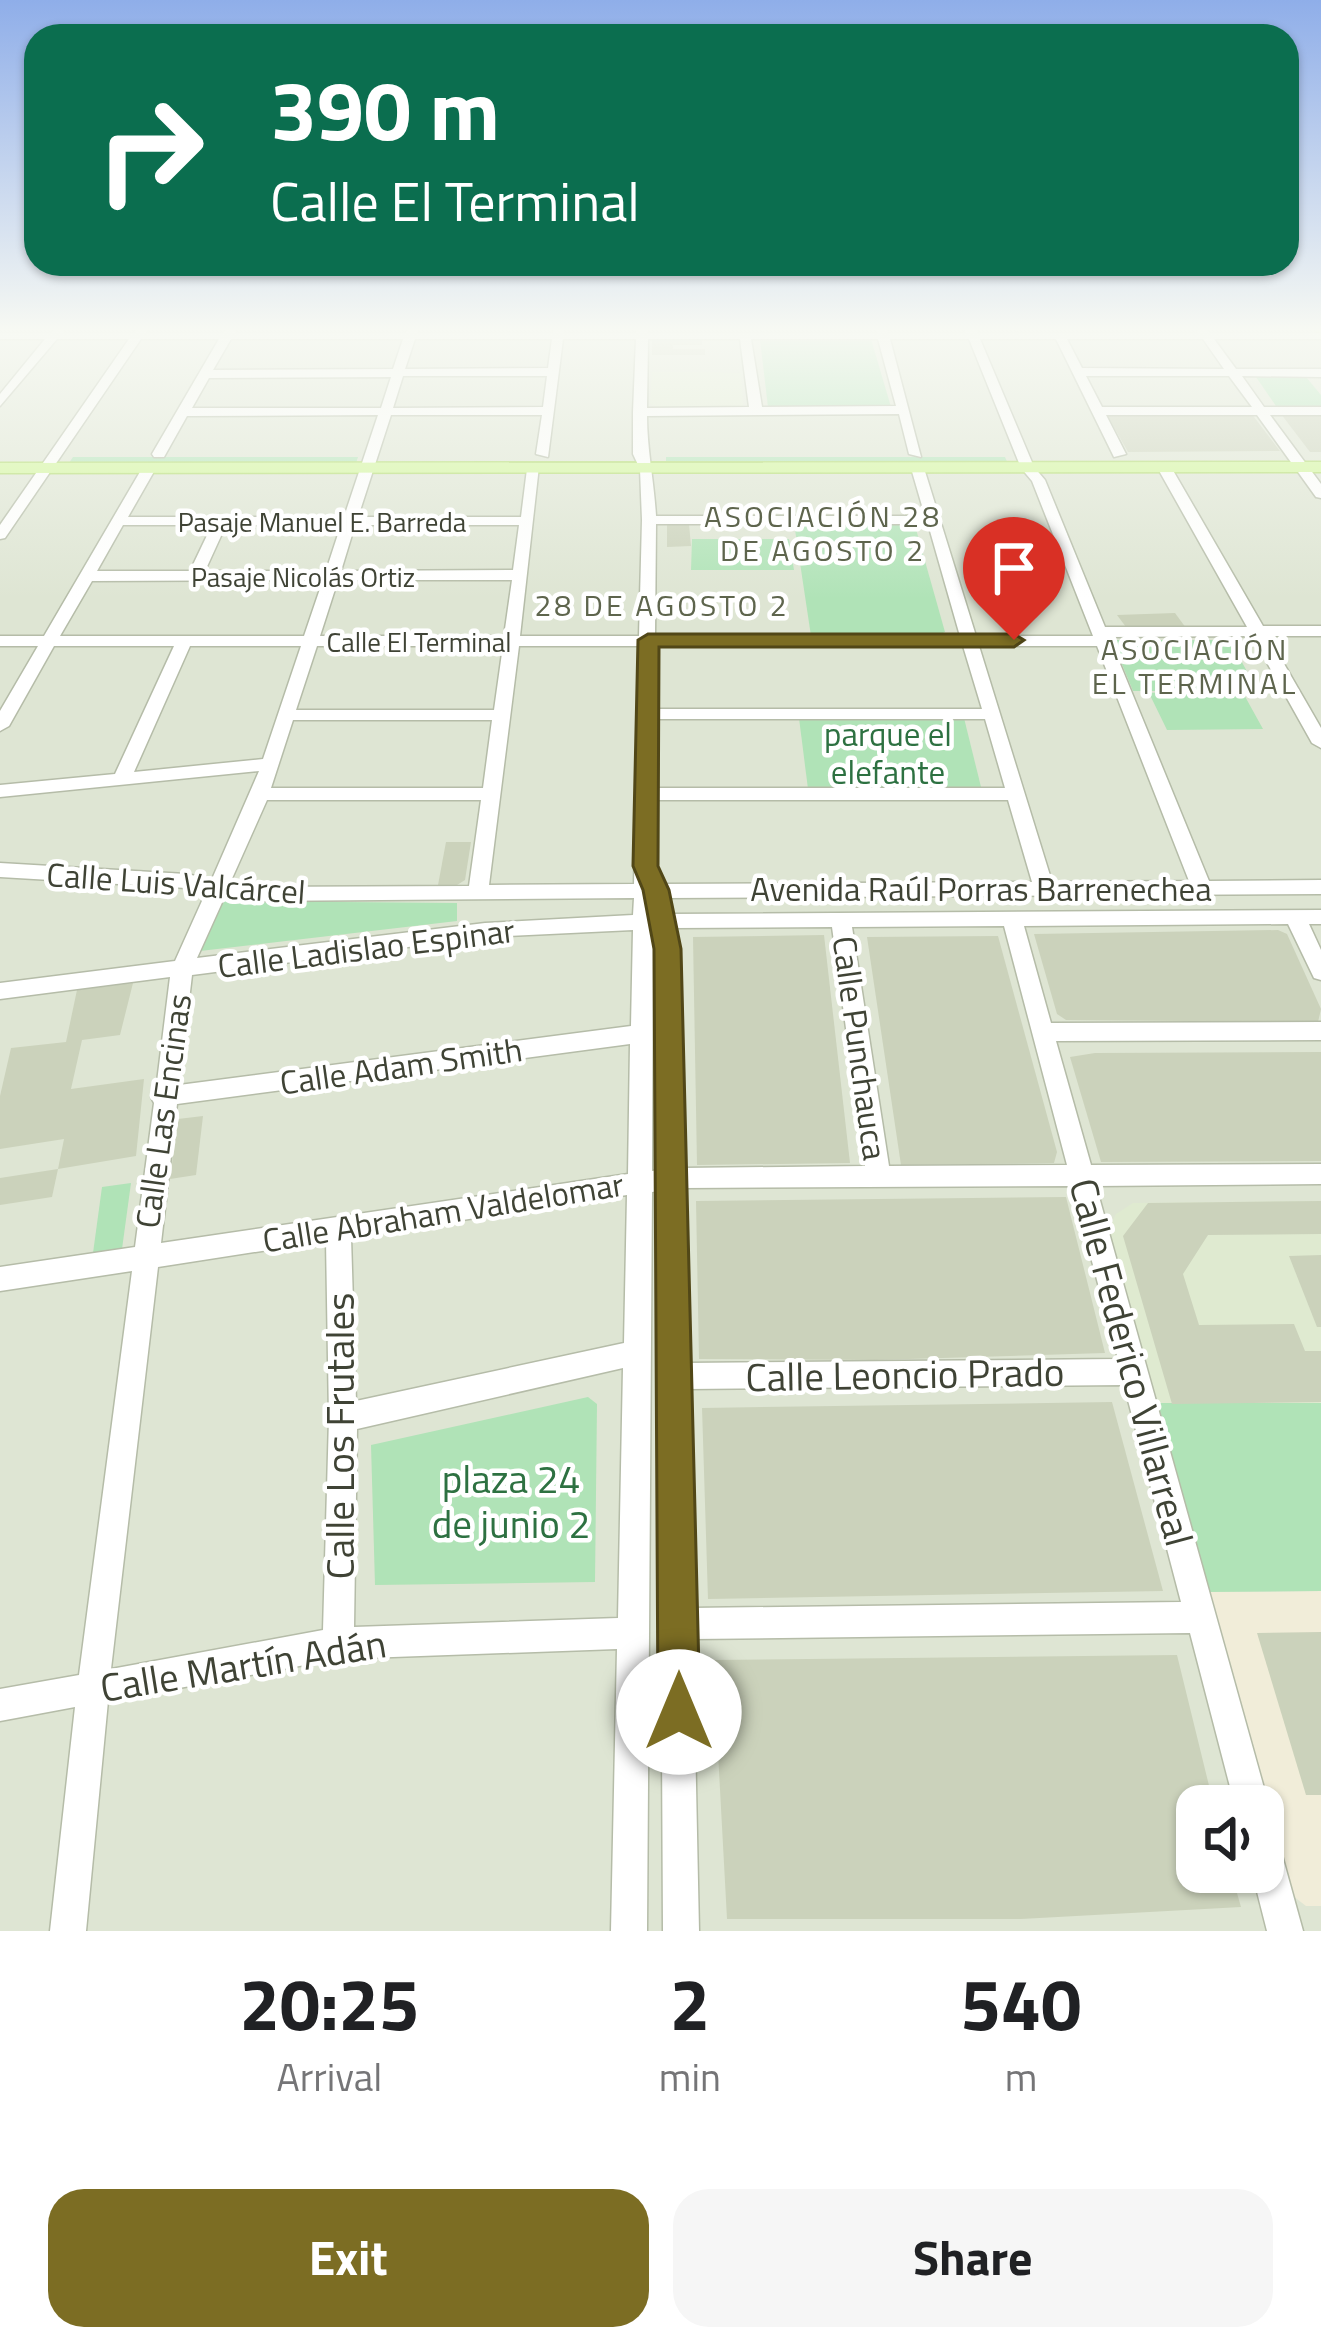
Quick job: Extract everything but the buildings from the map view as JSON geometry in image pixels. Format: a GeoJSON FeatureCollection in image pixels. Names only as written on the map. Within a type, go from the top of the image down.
{"type":"FeatureCollection","features":[{"type":"Feature","properties":{"kind":"main road"},"geometry":{"type":"LineString","coordinates":[[0,454],[52,461],[1025,461],[1164,467],[1296,460],[1321,454]]}},
{"type":"Feature","properties":{"kind":"main road"},"geometry":{"type":"LineString","coordinates":[[1025,461],[1119,454],[1296,460],[1321,466]]}},
{"type":"Feature","properties":{"kind":"main road"},"geometry":{"type":"LineString","coordinates":[[0,468],[52,461]]}},
{"type":"Feature","properties":{"kind":"street"},"geometry":{"type":"LineString","coordinates":[[3,526],[81,418]]}},
{"type":"Feature","properties":{"kind":"street"},"geometry":{"type":"LineString","coordinates":[[0,726],[179,418]]}},
{"type":"Feature","properties":{"kind":"street","name":"Calle Las Encinas"},"geometry":{"type":"LineString","coordinates":[[68,1931],[92,1688],[182,969],[260,794],[384,418]]}},
{"type":"Feature","properties":{"kind":"street"},"geometry":{"type":"LineString","coordinates":[[478,893],[519,575],[547,418]]}},
{"type":"Feature","properties":{"kind":"street"},"geometry":{"type":"LineString","coordinates":[[629,1931],[639,1034],[651,923],[646,866],[650,520],[640,418]]}},
{"type":"Feature","properties":{"kind":"street"},"geometry":{"type":"LineString","coordinates":[[905,418],[1044,889]]}},
{"type":"Feature","properties":{"kind":"street"},"geometry":{"type":"LineString","coordinates":[[1007,418],[1038,480],[1202,888]]}},
{"type":"Feature","properties":{"kind":"street"},"geometry":{"type":"LineString","coordinates":[[1101,418],[1119,454]]}},
{"type":"Feature","properties":{"kind":"street"},"geometry":{"type":"LineString","coordinates":[[1266,418],[1321,494]]}},
{"type":"Feature","properties":{"kind":"street"},"geometry":{"type":"LineString","coordinates":[[1164,467],[1321,743]]}},
{"type":"Feature","properties":{"kind":"street"},"geometry":{"type":"LineString","coordinates":[[650,520],[934,520]]}},
{"type":"Feature","properties":{"kind":"street","name":"Pasaje Manuel E. Barreda"},"geometry":{"type":"LineString","coordinates":[[118,521],[527,521]]}},
{"type":"Feature","properties":{"kind":"street"},"geometry":{"type":"LineString","coordinates":[[195,576],[221,521]]}},
{"type":"Feature","properties":{"kind":"street","name":"Pasaje Nicolás Ortiz"},"geometry":{"type":"LineString","coordinates":[[87,576],[519,575]]}},
{"type":"Feature","properties":{"kind":"street","name":"Calle El Terminal"},"geometry":{"type":"LineString","coordinates":[[0,641],[970,640],[1321,631]]}},
{"type":"Feature","properties":{"kind":"street"},"geometry":{"type":"LineString","coordinates":[[122,779],[184,641]]}},
{"type":"Feature","properties":{"kind":"street"},"geometry":{"type":"LineString","coordinates":[[647,714],[992,714]]}},
{"type":"Feature","properties":{"kind":"street"},"geometry":{"type":"LineString","coordinates":[[286,715],[500,715]]}},
{"type":"Feature","properties":{"kind":"street"},"geometry":{"type":"LineString","coordinates":[[0,791],[270,764]]}},
{"type":"Feature","properties":{"kind":"street"},"geometry":{"type":"LineString","coordinates":[[260,794],[488,794]]}},
{"type":"Feature","properties":{"kind":"street"},"geometry":{"type":"LineString","coordinates":[[646,794],[1016,794]]}},
{"type":"Feature","properties":{"kind":"street","name":"Calle Luis Valcárcel"},"geometry":{"type":"LineString","coordinates":[[0,870],[186,881],[250,894],[648,890]]}},
{"type":"Feature","properties":{"kind":"street","name":"Avenida Raúl Porras Barrenechea"},"geometry":{"type":"LineString","coordinates":[[648,890],[1321,887]]}},
{"type":"Feature","properties":{"kind":"street"},"geometry":{"type":"LineString","coordinates":[[1294,917],[1321,972]]}},
{"type":"Feature","properties":{"kind":"street","name":"Avenida Raúl Porras Barrenechea"},"geometry":{"type":"LineString","coordinates":[[651,923],[1321,917]]}},
{"type":"Feature","properties":{"kind":"street","name":"Calle Federico Villarreal"},"geometry":{"type":"LineString","coordinates":[[1012,919],[1246,1785]]}},
{"type":"Feature","properties":{"kind":"street","name":"Calle Punchauca"},"geometry":{"type":"LineString","coordinates":[[842,920],[878,1176]]}},
{"type":"Feature","properties":{"kind":"street"},"geometry":{"type":"LineString","coordinates":[[651,923],[668,949],[681,1931]]}},
{"type":"Feature","properties":{"kind":"street","name":"Calle Ladislao Espinar"},"geometry":{"type":"LineString","coordinates":[[1,995],[485,930],[651,923]]}},
{"type":"Feature","properties":{"kind":"street"},"geometry":{"type":"LineString","coordinates":[[1043,1032],[1321,1031]]}},
{"type":"Feature","properties":{"kind":"street","name":"Calle Adam Smith"},"geometry":{"type":"LineString","coordinates":[[163,1097],[639,1034]]}},
{"type":"Feature","properties":{"kind":"street","name":"Calle Abraham Valdelomar"},"geometry":{"type":"LineString","coordinates":[[0,1280],[673,1178],[1321,1174]]}},
{"type":"Feature","properties":{"kind":"street","name":"Calle Los Frutales"},"geometry":{"type":"LineString","coordinates":[[338,1228],[343,1418],[338,1643]]}},
{"type":"Feature","properties":{"kind":"street"},"geometry":{"type":"LineString","coordinates":[[343,1418],[635,1353]]}},
{"type":"Feature","properties":{"kind":"street","name":"Calle Leoncio Prado"},"geometry":{"type":"LineString","coordinates":[[676,1376],[1135,1372]]}},
{"type":"Feature","properties":{"kind":"street"},"geometry":{"type":"LineString","coordinates":[[678,1624],[1201,1617]]}},
{"type":"Feature","properties":{"kind":"street","name":"Calle Martín Adán"},"geometry":{"type":"LineString","coordinates":[[0,1705],[338,1643],[632,1633]]}},
{"type":"Feature","properties":{"kind":"street"},"geometry":{"type":"LineString","coordinates":[[1275,1893],[1285,1931]]}},
{"type":"Feature","properties":{"kind":"shaded area"},"geometry":{"type":"Polygon","coordinates":[[[0,418],[1321,418],[1321,1931],[0,1931],[0,418]]]}},
{"type":"Feature","properties":{"kind":"shaded area"},"geometry":{"type":"Polygon","coordinates":[[[1321,1201],[1321,1403],[1155,1403],[1107,1233],[1116,1214],[1133,1203],[1321,1201]]]}},
{"type":"Feature","properties":{"kind":"shaded area"},"geometry":{"type":"Polygon","coordinates":[[[1321,1591],[1321,1906],[1306,1906],[1293,1896],[1284,1865],[1284,1785],[1261,1785],[1206,1592],[1321,1591]]]}},
{"type":"Feature","properties":{"kind":"green space"},"geometry":{"type":"Polygon","coordinates":[[[73,457],[358,457],[356,463],[69,463],[73,457]]]}},
{"type":"Feature","properties":{"kind":"green space"},"geometry":{"type":"Polygon","coordinates":[[[666,457],[1005,457],[1008,464],[666,463],[666,457]]]}},
{"type":"Feature","properties":{"kind":"green space"},"geometry":{"type":"Polygon","coordinates":[[[914,522],[945,632],[936,636],[811,636],[794,523],[914,522]]]}},
{"type":"Feature","properties":{"kind":"green space"},"geometry":{"type":"Polygon","coordinates":[[[692,539],[789,539],[794,570],[691,570],[692,539]]]}},
{"type":"Feature","properties":{"kind":"green space"},"geometry":{"type":"Polygon","coordinates":[[[1112,640],[1230,640],[1257,690],[1242,691],[1263,729],[1167,730],[1149,693],[1183,691],[1133,691],[1112,640]]]}},
{"type":"Feature","properties":{"kind":"green space","name":"parque el elefante"},"geometry":{"type":"Polygon","coordinates":[[[799,718],[964,718],[982,791],[808,789],[799,718]]]}},
{"type":"Feature","properties":{"kind":"green space"},"geometry":{"type":"Polygon","coordinates":[[[220,901],[457,903],[457,921],[200,951],[220,901]]]}},
{"type":"Feature","properties":{"kind":"green space"},"geometry":{"type":"Polygon","coordinates":[[[131,1183],[122,1249],[93,1253],[102,1187],[131,1183]]]}},
{"type":"Feature","properties":{"kind":"green space","name":"plaza 24 de junio 2"},"geometry":{"type":"Polygon","coordinates":[[[588,1397],[597,1404],[595,1582],[375,1585],[371,1445],[588,1397]]]}},
{"type":"Feature","properties":{"kind":"green space"},"geometry":{"type":"Polygon","coordinates":[[[1155,1403],[1321,1403],[1321,1591],[1206,1592],[1155,1403]]]}},
{"type":"Feature","properties":{"kind":"district","name":"ASOCIACIÓN 28 DE AGOSTO 2"},"geometry":{"type":"Point","coordinates":[823,533]}},
{"type":"Feature","properties":{"kind":"district","name":"28 DE AGOSTO 2"},"geometry":{"type":"Point","coordinates":[662,605]}},
{"type":"Feature","properties":{"kind":"district","name":"ASOCIACIÓN EL TERMINAL"},"geometry":{"type":"Point","coordinates":[1195,666]}},
{"type":"Feature","properties":{"kind":"route"},"geometry":{"type":"LineString","coordinates":[[679,1712],[668,949],[646,866],[648,640],[1014,640]]}}]}
